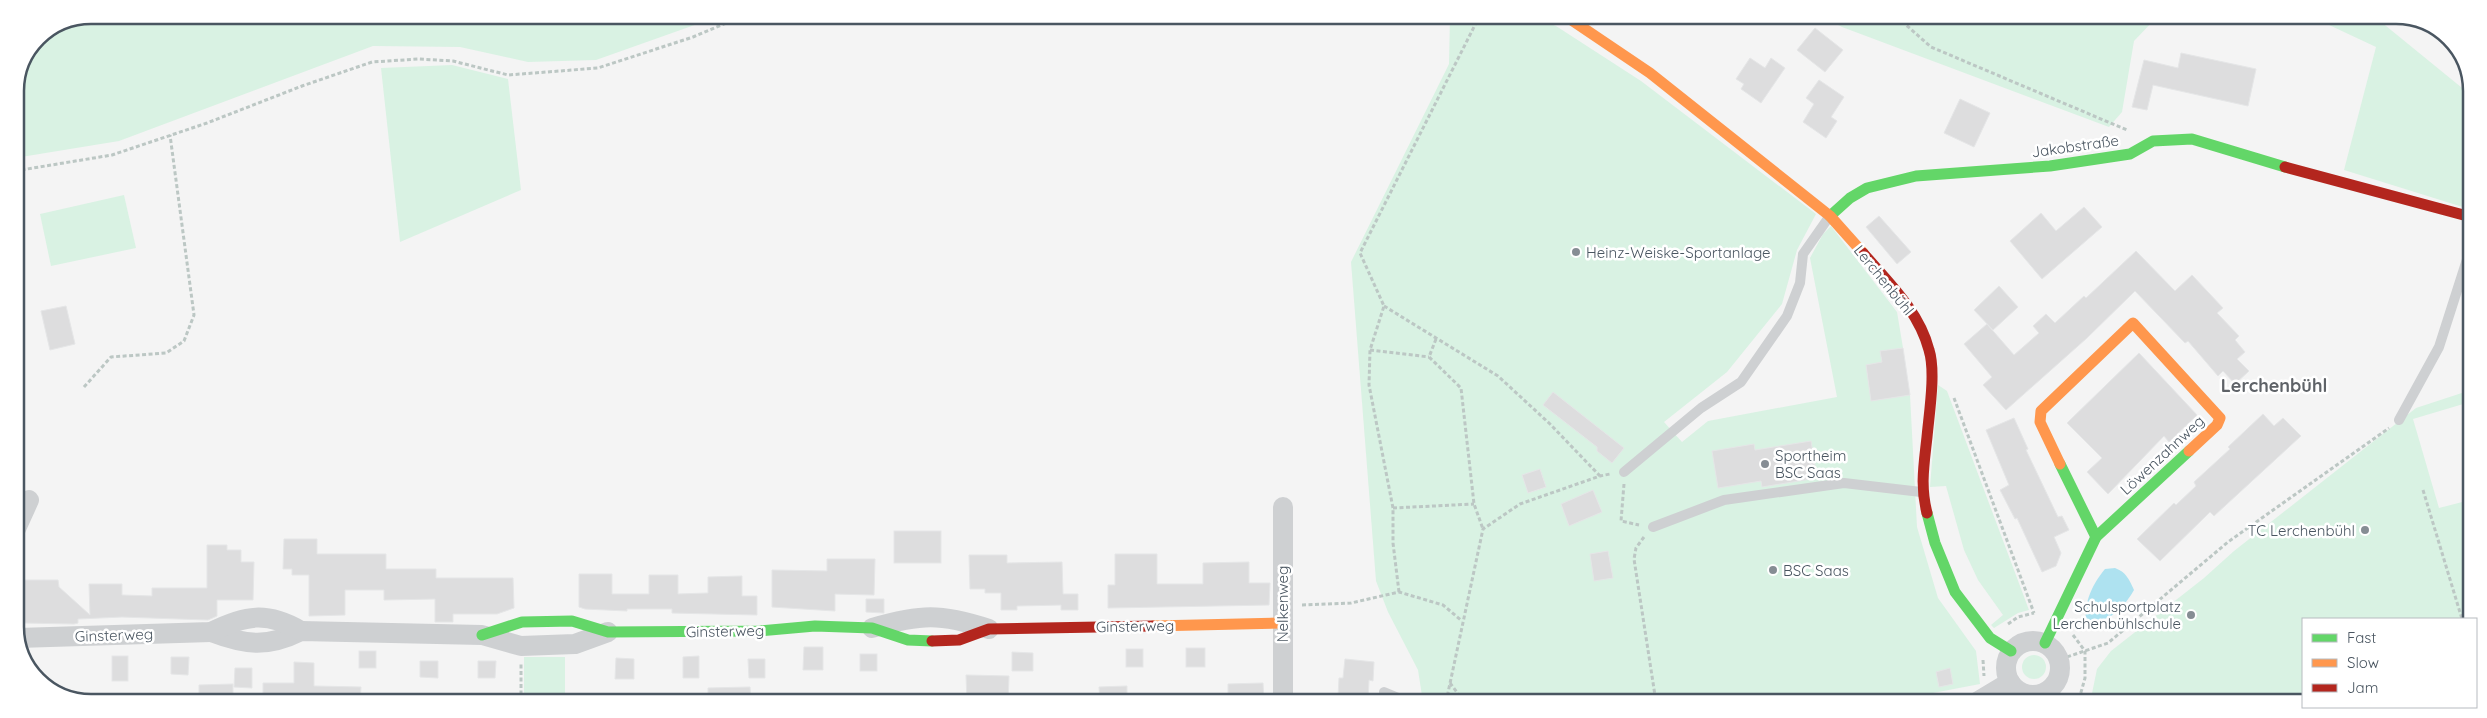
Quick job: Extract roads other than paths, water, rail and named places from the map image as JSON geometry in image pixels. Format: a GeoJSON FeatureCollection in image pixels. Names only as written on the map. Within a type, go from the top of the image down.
{"type":"FeatureCollection","features":[{"type":"Feature","properties":{"kind":"street","name":"Lerchenbühl"},"geometry":{"type":"LineString","coordinates":[[1578,24],[1650,72],[1830,216],[1903,299],[1918,324],[1930,350],[1931,385],[1922,492],[1935,543],[1955,592],[1990,638],[2012,650]]}},
{"type":"Feature","properties":{"kind":"street","name":"Jakobstraße"},"geometry":{"type":"LineString","coordinates":[[1830,216],[1850,198],[1867,188],[1916,176],[2050,166],[2130,154],[2153,141],[2192,140],[2326,179],[2463,215]]}},
{"type":"Feature","properties":{"kind":"street","name":"Löwenzahnweg"},"geometry":{"type":"LineString","coordinates":[[2045,643],[2096,536],[2218,425],[2220,418],[2218,412],[2133,323],[2041,411],[2040,422],[2096,536]]}},
{"type":"Feature","properties":{"kind":"street"},"geometry":{"type":"LineString","coordinates":[[24,511],[29,500]]}},
{"type":"Feature","properties":{"kind":"street","name":"Nelkenweg"},"geometry":{"type":"LineString","coordinates":[[1282,507],[1283,694]]}},
{"type":"Feature","properties":{"kind":"street","name":"Ginsterweg"},"geometry":{"type":"LineString","coordinates":[[482,635],[522,622],[572,621],[608,632],[759,631],[815,626],[872,628],[908,618],[935,616],[958,619],[988,629],[1282,614]]}},
{"type":"Feature","properties":{"kind":"street","name":"Ginsterweg"},"geometry":{"type":"LineString","coordinates":[[25,638],[211,632],[236,620],[270,618],[287,623],[300,631],[482,635],[521,646],[575,644],[608,632]]}},
{"type":"Feature","properties":{"kind":"street"},"geometry":{"type":"LineString","coordinates":[[2026,694],[2010,682],[2006,666],[2012,650],[2027,641],[2045,643],[2053,650],[2058,660],[2058,678],[2050,694]]}},
{"type":"Feature","properties":{"kind":"street"},"geometry":{"type":"LineString","coordinates":[[1989,694],[2010,682]]}},
{"type":"Feature","properties":{"kind":"lane"},"geometry":{"type":"LineString","coordinates":[[1624,472],[1700,408],[1741,382],[1787,316],[1800,283],[1803,254],[1830,216]]}},
{"type":"Feature","properties":{"kind":"lane"},"geometry":{"type":"LineString","coordinates":[[2399,420],[2439,347],[2463,272]]}},
{"type":"Feature","properties":{"kind":"lane"},"geometry":{"type":"LineString","coordinates":[[1653,527],[1724,500],[1844,483],[1922,492]]}},
{"type":"Feature","properties":{"kind":"lane"},"geometry":{"type":"LineString","coordinates":[[1384,692],[1389,694]]}},
{"type":"Feature","properties":{"kind":"water"},"geometry":{"type":"Polygon","coordinates":[[[2115,568],[2127,576],[2134,590],[2126,603],[2108,618],[2101,621],[2086,619],[2088,599],[2097,580],[2105,569],[2115,568]]]}},
{"type":"Feature","properties":{"kind":"place","name":"Heinz-Weiske-Sportanlage"},"geometry":{"type":"Point","coordinates":[1576,252]}},
{"type":"Feature","properties":{"kind":"place","name":"Sportheim BSC Saas"},"geometry":{"type":"Point","coordinates":[1765,464]}},
{"type":"Feature","properties":{"kind":"place","name":"TC Lerchenbühl"},"geometry":{"type":"Point","coordinates":[2365,530]}},
{"type":"Feature","properties":{"kind":"place","name":"BSC Saas"},"geometry":{"type":"Point","coordinates":[1773,570]}},
{"type":"Feature","properties":{"kind":"place","name":"Schulsportplatz Lerchenbühlschule"},"geometry":{"type":"Point","coordinates":[2191,615]}},
{"type":"Feature","properties":{"kind":"district","name":"Lerchenbühl"},"geometry":{"type":"Point","coordinates":[2274,385]}}]}
